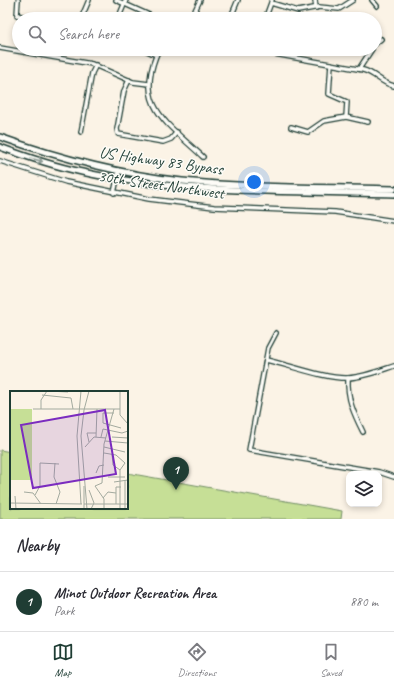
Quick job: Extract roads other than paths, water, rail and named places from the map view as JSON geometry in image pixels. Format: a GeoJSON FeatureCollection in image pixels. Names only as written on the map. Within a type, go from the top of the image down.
{"type":"FeatureCollection","features":[{"type":"Feature","properties":{"kind":"highway","name":"US Highway 83 Bypass"},"geometry":{"type":"LineString","coordinates":[[0,137],[56,155],[119,170],[181,180],[212,183],[394,188]]}},
{"type":"Feature","properties":{"kind":"highway","name":"US Highway 83 Bypass"},"geometry":{"type":"LineString","coordinates":[[0,147],[64,168],[118,179],[195,188],[394,195]]}},
{"type":"Feature","properties":{"kind":"street"},"geometry":{"type":"LineString","coordinates":[[17,12],[18,0]]}},
{"type":"Feature","properties":{"kind":"street"},"geometry":{"type":"LineString","coordinates":[[84,12],[89,0]]}},
{"type":"Feature","properties":{"kind":"street"},"geometry":{"type":"LineString","coordinates":[[116,0],[125,2],[144,12]]}},
{"type":"Feature","properties":{"kind":"street"},"geometry":{"type":"LineString","coordinates":[[194,12],[200,0]]}},
{"type":"Feature","properties":{"kind":"street"},"geometry":{"type":"LineString","coordinates":[[233,12],[238,0]]}},
{"type":"Feature","properties":{"kind":"street"},"geometry":{"type":"LineString","coordinates":[[314,0],[316,8]]}},
{"type":"Feature","properties":{"kind":"street"},"geometry":{"type":"LineString","coordinates":[[268,12],[272,2],[298,11],[316,8],[338,9],[353,0]]}},
{"type":"Feature","properties":{"kind":"street"},"geometry":{"type":"LineString","coordinates":[[372,0],[377,6]]}},
{"type":"Feature","properties":{"kind":"street"},"geometry":{"type":"LineString","coordinates":[[121,12],[125,2]]}},
{"type":"Feature","properties":{"kind":"street"},"geometry":{"type":"LineString","coordinates":[[0,48],[12,50]]}},
{"type":"Feature","properties":{"kind":"street"},"geometry":{"type":"LineString","coordinates":[[45,56],[96,65],[129,80],[149,84]]}},
{"type":"Feature","properties":{"kind":"street"},"geometry":{"type":"LineString","coordinates":[[156,56],[149,74],[152,103],[156,110],[203,157]]}},
{"type":"Feature","properties":{"kind":"street"},"geometry":{"type":"LineString","coordinates":[[288,56],[367,71],[383,83],[394,86]]}},
{"type":"Feature","properties":{"kind":"street"},"geometry":{"type":"LineString","coordinates":[[359,69],[367,56]]}},
{"type":"Feature","properties":{"kind":"street"},"geometry":{"type":"LineString","coordinates":[[331,64],[329,94],[347,102],[346,117]]}},
{"type":"Feature","properties":{"kind":"street"},"geometry":{"type":"LineString","coordinates":[[81,132],[92,73],[96,65]]}},
{"type":"Feature","properties":{"kind":"street"},"geometry":{"type":"LineString","coordinates":[[129,80],[124,91],[117,133],[163,142],[171,139],[177,132]]}},
{"type":"Feature","properties":{"kind":"street"},"geometry":{"type":"LineString","coordinates":[[291,127],[308,132],[324,122],[346,117],[368,122]]}},
{"type":"Feature","properties":{"kind":"street","name":"30th Street Northwest"},"geometry":{"type":"LineString","coordinates":[[0,161],[60,180],[114,193],[175,203],[214,207],[324,211],[394,221]]}},
{"type":"Feature","properties":{"kind":"street"},"geometry":{"type":"LineString","coordinates":[[114,193],[119,170]]}},
{"type":"Feature","properties":{"kind":"street"},"geometry":{"type":"LineString","coordinates":[[276,332],[269,344],[250,450],[379,472],[394,477]]}},
{"type":"Feature","properties":{"kind":"street"},"geometry":{"type":"LineString","coordinates":[[266,360],[293,365],[314,373],[348,378],[394,366]]}},
{"type":"Feature","properties":{"kind":"street"},"geometry":{"type":"LineString","coordinates":[[348,378],[347,391],[351,408],[363,432]]}},
{"type":"Feature","properties":{"kind":"place","name":"Minot Outdoor Recreation Area"},"geometry":{"type":"Point","coordinates":[176,490]}}]}
